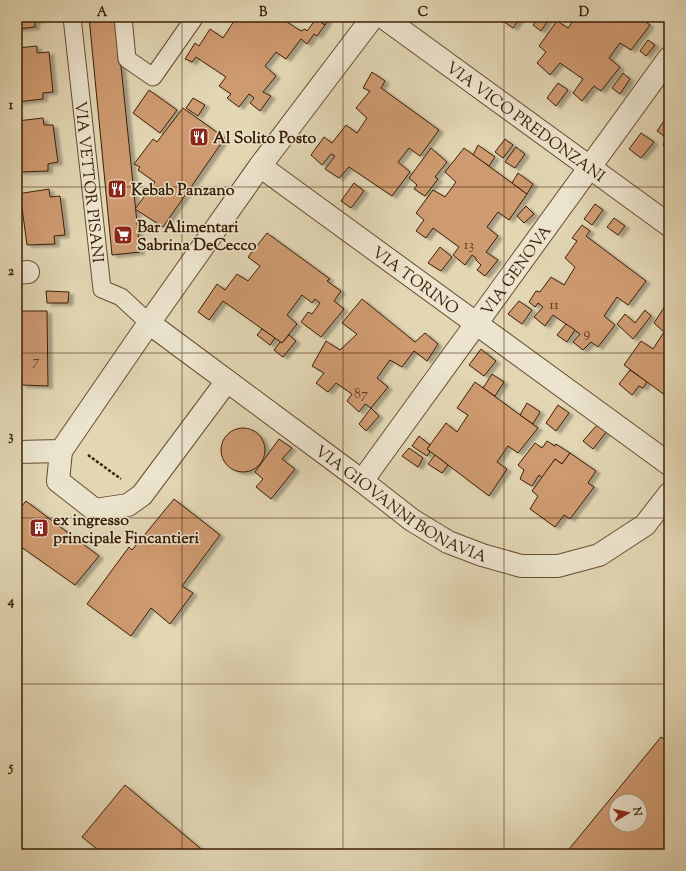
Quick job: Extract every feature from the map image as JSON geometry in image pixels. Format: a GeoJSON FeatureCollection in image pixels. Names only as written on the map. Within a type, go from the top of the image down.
{"type":"FeatureCollection","features":[{"type":"Feature","properties":{"kind":"street","name":"VIA VETTOR PISANI"},"geometry":{"type":"LineString","coordinates":[[72,17],[102,289],[121,298],[149,324]]}},
{"type":"Feature","properties":{"kind":"street"},"geometry":{"type":"LineString","coordinates":[[123,17],[127,59],[153,77],[195,17]]}},
{"type":"Feature","properties":{"kind":"street"},"geometry":{"type":"LineString","coordinates":[[227,381],[142,495],[128,505],[96,510],[58,480],[64,446],[260,166],[373,17]]}},
{"type":"Feature","properties":{"kind":"street","name":"VIA VICO PREDONZANI"},"geometry":{"type":"LineString","coordinates":[[383,17],[669,225]]}},
{"type":"Feature","properties":{"kind":"street","name":"VIA GENOVA"},"geometry":{"type":"LineString","coordinates":[[362,481],[669,58]]}},
{"type":"Feature","properties":{"kind":"street","name":"VIA TORINO"},"geometry":{"type":"LineString","coordinates":[[260,166],[669,464]]}},
{"type":"Feature","properties":{"kind":"street","name":"VIA GIOVANNI BONAVIA"},"geometry":{"type":"LineString","coordinates":[[149,324],[362,481],[412,520],[448,542],[482,555],[521,566],[558,566],[599,555],[645,524],[669,494]]}},
{"type":"Feature","properties":{"kind":"street"},"geometry":{"type":"LineString","coordinates":[[17,452],[64,446]]}},
{"type":"Feature","properties":{"kind":"path"},"geometry":{"type":"LineString","coordinates":[[64,446],[142,495]]}},
{"type":"Feature","properties":{"kind":"building"},"geometry":{"type":"Polygon","coordinates":[[[17,17],[44,17],[44,19],[35,21],[35,27],[17,29],[17,17]]]}},
{"type":"Feature","properties":{"kind":"building"},"geometry":{"type":"Polygon","coordinates":[[[89,17],[116,17],[140,252],[112,255],[89,17]]]}},
{"type":"Feature","properties":{"kind":"building"},"geometry":{"type":"Polygon","coordinates":[[[228,17],[279,17],[301,31],[305,29],[307,31],[316,19],[325,25],[317,36],[314,34],[307,44],[301,39],[286,59],[276,52],[265,66],[276,76],[263,92],[271,96],[260,111],[250,103],[254,98],[249,94],[239,107],[227,98],[231,94],[219,86],[226,77],[196,57],[192,62],[185,59],[195,43],[199,46],[210,29],[223,38],[234,21],[228,17]]]}},
{"type":"Feature","properties":{"kind":"building"},"geometry":{"type":"Polygon","coordinates":[[[315,17],[328,17],[329,18],[325,25],[315,17]]]}},
{"type":"Feature","properties":{"kind":"building"},"geometry":{"type":"Polygon","coordinates":[[[497,17],[521,17],[513,28],[497,17]]]}},
{"type":"Feature","properties":{"kind":"building"},"geometry":{"type":"Polygon","coordinates":[[[540,17],[553,17],[551,20],[549,19],[541,31],[533,25],[540,17]]]}},
{"type":"Feature","properties":{"kind":"building"},"geometry":{"type":"Polygon","coordinates":[[[576,17],[639,17],[650,25],[631,50],[620,43],[609,58],[620,67],[601,91],[594,86],[582,101],[573,93],[583,79],[560,63],[550,75],[537,63],[546,52],[539,46],[557,21],[568,28],[576,17]]]}},
{"type":"Feature","properties":{"kind":"building"},"geometry":{"type":"Polygon","coordinates":[[[648,40],[655,45],[646,56],[640,51],[648,40]]]}},
{"type":"Feature","properties":{"kind":"building"},"geometry":{"type":"Polygon","coordinates":[[[37,46],[37,53],[49,52],[53,92],[43,93],[43,99],[17,102],[17,48],[37,46]]]}},
{"type":"Feature","properties":{"kind":"building"},"geometry":{"type":"Polygon","coordinates":[[[372,72],[385,81],[381,88],[439,130],[420,156],[409,148],[398,162],[410,172],[392,196],[349,167],[339,178],[325,169],[335,156],[331,154],[322,165],[311,155],[324,137],[332,143],[346,125],[357,133],[367,118],[356,108],[370,91],[363,88],[372,72]]]}},
{"type":"Feature","properties":{"kind":"building"},"geometry":{"type":"Polygon","coordinates":[[[623,73],[630,79],[620,94],[612,88],[623,73]]]}},
{"type":"Feature","properties":{"kind":"building"},"geometry":{"type":"Polygon","coordinates":[[[558,83],[568,90],[556,106],[547,98],[558,83]]]}},
{"type":"Feature","properties":{"kind":"building"},"geometry":{"type":"Polygon","coordinates":[[[149,90],[177,110],[160,133],[133,113],[149,90]]]}},
{"type":"Feature","properties":{"kind":"building"},"geometry":{"type":"Polygon","coordinates":[[[193,98],[205,105],[198,116],[186,108],[193,98]]]}},
{"type":"Feature","properties":{"kind":"building"},"geometry":{"type":"Polygon","coordinates":[[[183,108],[225,138],[163,227],[135,209],[155,182],[138,170],[140,167],[134,164],[153,139],[157,142],[183,108]]]}},
{"type":"Feature","properties":{"kind":"building"},"geometry":{"type":"Polygon","coordinates":[[[669,114],[669,149],[663,145],[667,138],[657,131],[669,114]]]}},
{"type":"Feature","properties":{"kind":"building"},"geometry":{"type":"Polygon","coordinates":[[[43,118],[44,125],[53,125],[58,162],[48,164],[48,171],[19,172],[17,121],[43,118]]]}},
{"type":"Feature","properties":{"kind":"building"},"geometry":{"type":"Polygon","coordinates":[[[641,133],[654,142],[641,158],[629,149],[641,133]]]}},
{"type":"Feature","properties":{"kind":"building"},"geometry":{"type":"Polygon","coordinates":[[[505,139],[513,145],[503,158],[495,152],[505,139]]]}},
{"type":"Feature","properties":{"kind":"building"},"geometry":{"type":"Polygon","coordinates":[[[478,145],[495,157],[489,166],[473,155],[478,145]]]}},
{"type":"Feature","properties":{"kind":"building"},"geometry":{"type":"Polygon","coordinates":[[[516,147],[525,154],[515,168],[505,162],[516,147]]]}},
{"type":"Feature","properties":{"kind":"building"},"geometry":{"type":"Polygon","coordinates":[[[431,148],[447,162],[435,177],[438,179],[425,196],[414,189],[417,185],[409,178],[431,148]]]}},
{"type":"Feature","properties":{"kind":"building"},"geometry":{"type":"Polygon","coordinates":[[[464,148],[527,194],[509,220],[498,212],[487,227],[498,236],[486,252],[498,260],[485,276],[477,270],[481,265],[476,258],[472,255],[465,265],[453,255],[459,247],[433,228],[426,238],[416,231],[424,220],[416,213],[433,190],[445,197],[456,182],[445,172],[464,148]]]}},
{"type":"Feature","properties":{"kind":"building"},"geometry":{"type":"Polygon","coordinates":[[[518,173],[533,184],[527,194],[512,183],[518,173]]]}},
{"type":"Feature","properties":{"kind":"building"},"geometry":{"type":"Polygon","coordinates":[[[354,183],[364,191],[351,208],[341,201],[354,183]]]}},
{"type":"Feature","properties":{"kind":"building"},"geometry":{"type":"Polygon","coordinates":[[[49,189],[50,197],[60,196],[65,235],[54,236],[55,244],[27,245],[22,208],[17,208],[17,194],[49,189]]]}},
{"type":"Feature","properties":{"kind":"building"},"geometry":{"type":"Polygon","coordinates":[[[595,204],[603,210],[592,225],[584,219],[595,204]]]}},
{"type":"Feature","properties":{"kind":"building"},"geometry":{"type":"Polygon","coordinates":[[[526,206],[534,214],[524,223],[517,216],[526,206]]]}},
{"type":"Feature","properties":{"kind":"building"},"geometry":{"type":"Polygon","coordinates":[[[614,218],[625,226],[618,235],[607,227],[614,218]]]}},
{"type":"Feature","properties":{"kind":"building"},"geometry":{"type":"Polygon","coordinates":[[[582,225],[590,231],[586,236],[646,281],[628,305],[617,297],[604,316],[615,325],[598,347],[591,342],[583,350],[573,342],[580,334],[553,315],[545,326],[534,317],[543,307],[538,303],[535,307],[529,302],[536,291],[540,292],[551,277],[564,285],[575,267],[565,258],[577,241],[572,238],[582,225]]]}},
{"type":"Feature","properties":{"kind":"building"},"geometry":{"type":"Polygon","coordinates":[[[267,233],[330,279],[327,281],[341,291],[334,301],[344,309],[321,337],[301,322],[308,312],[312,314],[320,303],[315,299],[312,303],[302,295],[287,315],[297,324],[282,343],[223,301],[209,320],[198,312],[217,284],[225,290],[237,274],[248,281],[260,266],[248,257],[267,233]]]}},
{"type":"Feature","properties":{"kind":"building"},"geometry":{"type":"Polygon","coordinates":[[[440,247],[452,257],[441,271],[428,263],[440,247]]]}},
{"type":"Feature","properties":{"kind":"building"},"geometry":{"type":"Polygon","coordinates":[[[46,291],[69,292],[68,303],[47,303],[46,291]]]}},
{"type":"Feature","properties":{"kind":"building"},"geometry":{"type":"Polygon","coordinates":[[[362,299],[415,342],[425,333],[438,344],[427,361],[414,351],[402,367],[390,360],[377,378],[388,387],[371,408],[365,404],[359,412],[347,401],[352,394],[336,383],[328,392],[316,383],[324,373],[312,366],[326,341],[340,350],[357,334],[342,323],[362,299]]]}},
{"type":"Feature","properties":{"kind":"building"},"geometry":{"type":"Polygon","coordinates":[[[669,300],[669,398],[624,365],[641,341],[653,349],[664,332],[654,323],[669,300]]]}},
{"type":"Feature","properties":{"kind":"building"},"geometry":{"type":"Polygon","coordinates":[[[519,301],[532,310],[522,324],[508,314],[519,301]]]}},
{"type":"Feature","properties":{"kind":"building"},"geometry":{"type":"Polygon","coordinates":[[[645,310],[651,316],[633,339],[617,324],[625,314],[635,323],[645,310]]]}},
{"type":"Feature","properties":{"kind":"building"},"geometry":{"type":"Polygon","coordinates":[[[20,311],[47,311],[48,386],[22,385],[21,373],[17,373],[17,326],[20,326],[20,311]]]}},
{"type":"Feature","properties":{"kind":"building"},"geometry":{"type":"Polygon","coordinates":[[[566,324],[575,330],[567,342],[557,335],[566,324]]]}},
{"type":"Feature","properties":{"kind":"building"},"geometry":{"type":"Polygon","coordinates":[[[262,329],[275,338],[270,345],[257,335],[262,329]]]}},
{"type":"Feature","properties":{"kind":"building"},"geometry":{"type":"Polygon","coordinates":[[[289,335],[296,341],[283,357],[274,350],[280,342],[282,343],[289,335]]]}},
{"type":"Feature","properties":{"kind":"building"},"geometry":{"type":"Polygon","coordinates":[[[481,349],[496,361],[484,376],[469,365],[481,349]]]}},
{"type":"Feature","properties":{"kind":"building"},"geometry":{"type":"Polygon","coordinates":[[[630,370],[647,382],[643,388],[639,386],[632,395],[619,384],[630,370]]]}},
{"type":"Feature","properties":{"kind":"building"},"geometry":{"type":"Polygon","coordinates":[[[492,374],[504,382],[495,396],[483,388],[492,374]]]}},
{"type":"Feature","properties":{"kind":"building"},"geometry":{"type":"Polygon","coordinates":[[[475,382],[538,428],[518,453],[508,446],[497,462],[507,469],[489,496],[427,449],[446,423],[457,432],[468,415],[457,408],[475,382]]]}},
{"type":"Feature","properties":{"kind":"building"},"geometry":{"type":"Polygon","coordinates":[[[527,403],[540,412],[533,424],[520,415],[527,403]]]}},
{"type":"Feature","properties":{"kind":"building"},"geometry":{"type":"Polygon","coordinates":[[[558,405],[569,413],[556,431],[546,423],[558,405]]]}},
{"type":"Feature","properties":{"kind":"building"},"geometry":{"type":"Polygon","coordinates":[[[371,408],[379,416],[366,431],[359,424],[371,408]]]}},
{"type":"Feature","properties":{"kind":"building"},"geometry":{"type":"Polygon","coordinates":[[[597,425],[607,431],[593,449],[583,441],[597,425]]]}},
{"type":"Feature","properties":{"kind":"building"},"geometry":{"type":"Polygon","coordinates":[[[239,428],[247,428],[259,434],[265,446],[265,454],[259,466],[247,472],[239,472],[227,466],[221,454],[221,446],[227,434],[239,428]]]}},
{"type":"Feature","properties":{"kind":"building"},"geometry":{"type":"Polygon","coordinates":[[[419,436],[430,445],[427,449],[430,452],[427,456],[412,446],[419,436]]]}},
{"type":"Feature","properties":{"kind":"building"},"geometry":{"type":"Polygon","coordinates":[[[279,439],[292,448],[282,459],[295,469],[271,499],[256,487],[263,479],[255,472],[279,439]]]}},
{"type":"Feature","properties":{"kind":"building"},"geometry":{"type":"Polygon","coordinates":[[[547,441],[555,446],[556,444],[570,453],[562,464],[555,459],[542,478],[539,475],[532,486],[520,479],[524,470],[518,465],[535,443],[542,448],[547,441]]]}},
{"type":"Feature","properties":{"kind":"building"},"geometry":{"type":"Polygon","coordinates":[[[409,448],[423,458],[418,467],[402,456],[409,448]]]}},
{"type":"Feature","properties":{"kind":"building"},"geometry":{"type":"Polygon","coordinates":[[[570,453],[596,471],[588,483],[594,487],[570,519],[564,515],[555,527],[530,509],[538,496],[532,491],[555,459],[562,464],[570,453]]]}},
{"type":"Feature","properties":{"kind":"building"},"geometry":{"type":"Polygon","coordinates":[[[435,455],[448,465],[442,473],[428,464],[435,455]]]}},
{"type":"Feature","properties":{"kind":"building"},"geometry":{"type":"Polygon","coordinates":[[[174,499],[220,535],[182,586],[193,593],[170,624],[151,608],[131,636],[87,604],[129,547],[132,550],[174,499]]]}},
{"type":"Feature","properties":{"kind":"building","name":"ex ingresso principale Fincantieri"},"geometry":{"type":"Polygon","coordinates":[[[26,501],[99,556],[75,585],[17,544],[17,512],[26,501]]]}},
{"type":"Feature","properties":{"kind":"building"},"geometry":{"type":"Polygon","coordinates":[[[661,737],[669,743],[669,854],[565,854],[608,802],[608,833],[648,833],[648,793],[615,793],[661,737]]]}},
{"type":"Feature","properties":{"kind":"building"},"geometry":{"type":"Polygon","coordinates":[[[125,785],[207,854],[103,854],[82,837],[125,785]]]}},
{"type":"Feature","properties":{"kind":"place","name":"Al Solito Posto"},"geometry":{"type":"Point","coordinates":[199,137]}},
{"type":"Feature","properties":{"kind":"place","name":"Kebab Panzano"},"geometry":{"type":"Point","coordinates":[117,189]}},
{"type":"Feature","properties":{"kind":"place","name":"Bar Alimentari Sabrina DeCecco"},"geometry":{"type":"Point","coordinates":[123,235]}},
{"type":"Feature","properties":{"kind":"place","name":"ex ingresso principale Fincantieri"},"geometry":{"type":"Point","coordinates":[39,528]}}]}
